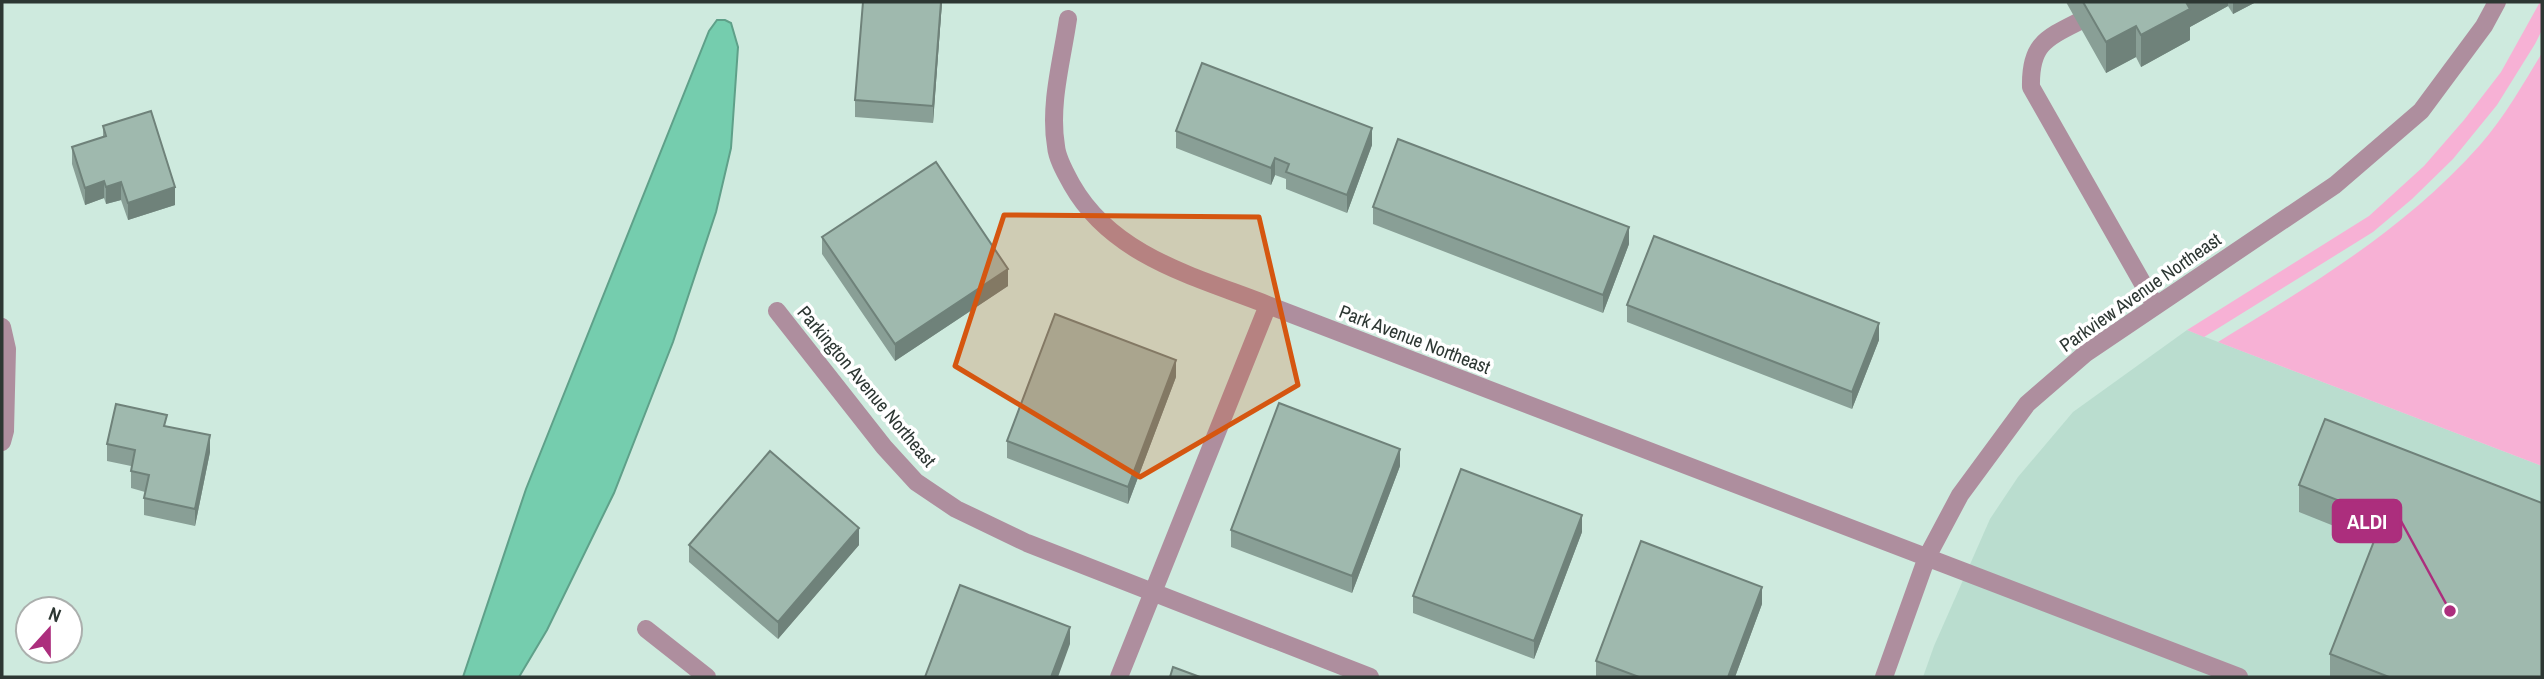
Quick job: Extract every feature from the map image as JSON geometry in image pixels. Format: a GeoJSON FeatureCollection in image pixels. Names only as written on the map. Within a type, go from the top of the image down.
{"type":"FeatureCollection","features":[{"type":"Feature","properties":{"kind":"street","name":"Parkview Avenue Northeast"},"geometry":{"type":"LineString","coordinates":[[1884,677],[1927,557],[1960,495],[2027,404],[2086,353],[2335,185],[2421,111],[2484,26],[2497,2]]}},
{"type":"Feature","properties":{"kind":"street","name":"Park Avenue Northeast"},"geometry":{"type":"LineString","coordinates":[[1068,19],[1055,102],[1056,148],[1085,208],[1112,234],[1142,254],[1268,305],[2239,677]]}},
{"type":"Feature","properties":{"kind":"street"},"geometry":{"type":"LineString","coordinates":[[2078,22],[2049,36],[2038,47],[2031,66],[2031,87],[2155,304]]}},
{"type":"Feature","properties":{"kind":"street"},"geometry":{"type":"LineString","coordinates":[[1119,677],[1268,305]]}},
{"type":"Feature","properties":{"kind":"street","name":"Parkington Avenue Northeast"},"geometry":{"type":"LineString","coordinates":[[777,311],[884,447],[916,482],[956,509],[1027,543],[1370,677]]}},
{"type":"Feature","properties":{"kind":"street"},"geometry":{"type":"LineString","coordinates":[[2,327],[7,349],[5,431],[2,442]]}},
{"type":"Feature","properties":{"kind":"street"},"geometry":{"type":"LineString","coordinates":[[646,629],[707,677]]}},
{"type":"Feature","properties":{"kind":"highlighted area"},"geometry":{"type":"Polygon","coordinates":[[[1004,215],[1259,217],[1298,385],[1140,477],[955,366],[1004,215]]]}},
{"type":"Feature","properties":{"kind":"shaded area"},"geometry":{"type":"Polygon","coordinates":[[[2540,2],[2542,30],[2497,105],[2453,159],[2412,199],[2373,232],[2204,337],[2187,330],[2369,216],[2424,166],[2501,72],[2540,2]]]}},
{"type":"Feature","properties":{"kind":"shaded area"},"geometry":{"type":"Polygon","coordinates":[[[717,20],[731,23],[738,47],[731,148],[716,212],[673,342],[614,493],[547,630],[519,677],[463,677],[526,489],[709,31],[717,20]]]}},
{"type":"Feature","properties":{"kind":"shaded area"},"geometry":{"type":"Polygon","coordinates":[[[2542,53],[2542,466],[2218,342],[2356,254],[2420,204],[2451,176],[2489,135],[2542,53]]]}},
{"type":"Feature","properties":{"kind":"shaded area"},"geometry":{"type":"Polygon","coordinates":[[[2187,330],[2542,466],[2542,677],[1923,677],[1990,519],[2018,477],[2073,412],[2187,330]]]}},
{"type":"Feature","properties":{"kind":"building"},"geometry":{"type":"Polygon","coordinates":[[[863,2],[941,2],[933,106],[855,100],[863,2]]]}},
{"type":"Feature","properties":{"kind":"building"},"geometry":{"type":"Polygon","coordinates":[[[2083,2],[2186,2],[2190,9],[2141,35],[2136,26],[2106,42],[2083,2]]]}},
{"type":"Feature","properties":{"kind":"building"},"geometry":{"type":"Polygon","coordinates":[[[1202,63],[1372,128],[1347,195],[1286,172],[1289,164],[1275,158],[1271,168],[1176,131],[1202,63]]]}},
{"type":"Feature","properties":{"kind":"building"},"geometry":{"type":"Polygon","coordinates":[[[151,111],[175,187],[128,203],[121,182],[106,187],[104,181],[85,188],[72,147],[106,136],[103,126],[151,111]]]}},
{"type":"Feature","properties":{"kind":"building"},"geometry":{"type":"Polygon","coordinates":[[[1398,139],[1629,227],[1603,295],[1373,207],[1398,139]]]}},
{"type":"Feature","properties":{"kind":"building"},"geometry":{"type":"Polygon","coordinates":[[[936,162],[1008,269],[895,344],[822,237],[936,162]]]}},
{"type":"Feature","properties":{"kind":"building"},"geometry":{"type":"Polygon","coordinates":[[[1654,236],[1879,323],[1852,392],[1627,305],[1654,236]]]}},
{"type":"Feature","properties":{"kind":"building"},"geometry":{"type":"Polygon","coordinates":[[[1055,314],[1176,360],[1128,487],[1007,441],[1055,314]]]}},
{"type":"Feature","properties":{"kind":"building"},"geometry":{"type":"Polygon","coordinates":[[[1279,403],[1400,449],[1352,576],[1231,530],[1279,403]]]}},
{"type":"Feature","properties":{"kind":"building"},"geometry":{"type":"Polygon","coordinates":[[[116,404],[167,415],[164,426],[210,435],[195,509],[144,498],[149,475],[131,471],[135,450],[107,444],[116,404]]]}},
{"type":"Feature","properties":{"kind":"building"},"geometry":{"type":"Polygon","coordinates":[[[2325,419],[2542,503],[2542,677],[2389,677],[2330,654],[2383,518],[2299,485],[2325,419]]]}},
{"type":"Feature","properties":{"kind":"building"},"geometry":{"type":"Polygon","coordinates":[[[770,451],[859,528],[778,622],[689,545],[770,451]]]}},
{"type":"Feature","properties":{"kind":"building"},"geometry":{"type":"Polygon","coordinates":[[[1461,469],[1582,515],[1534,641],[1413,596],[1461,469]]]}},
{"type":"Feature","properties":{"kind":"building"},"geometry":{"type":"Polygon","coordinates":[[[1641,541],[1762,587],[1728,677],[1639,677],[1596,661],[1641,541]]]}},
{"type":"Feature","properties":{"kind":"building"},"geometry":{"type":"Polygon","coordinates":[[[960,585],[1070,627],[1051,677],[925,677],[960,585]]]}},
{"type":"Feature","properties":{"kind":"building"},"geometry":{"type":"Polygon","coordinates":[[[1173,667],[1200,677],[1170,677],[1173,667]]]}},
{"type":"Feature","properties":{"kind":"place","name":"ALDI"},"geometry":{"type":"Point","coordinates":[2450,611]}}]}
